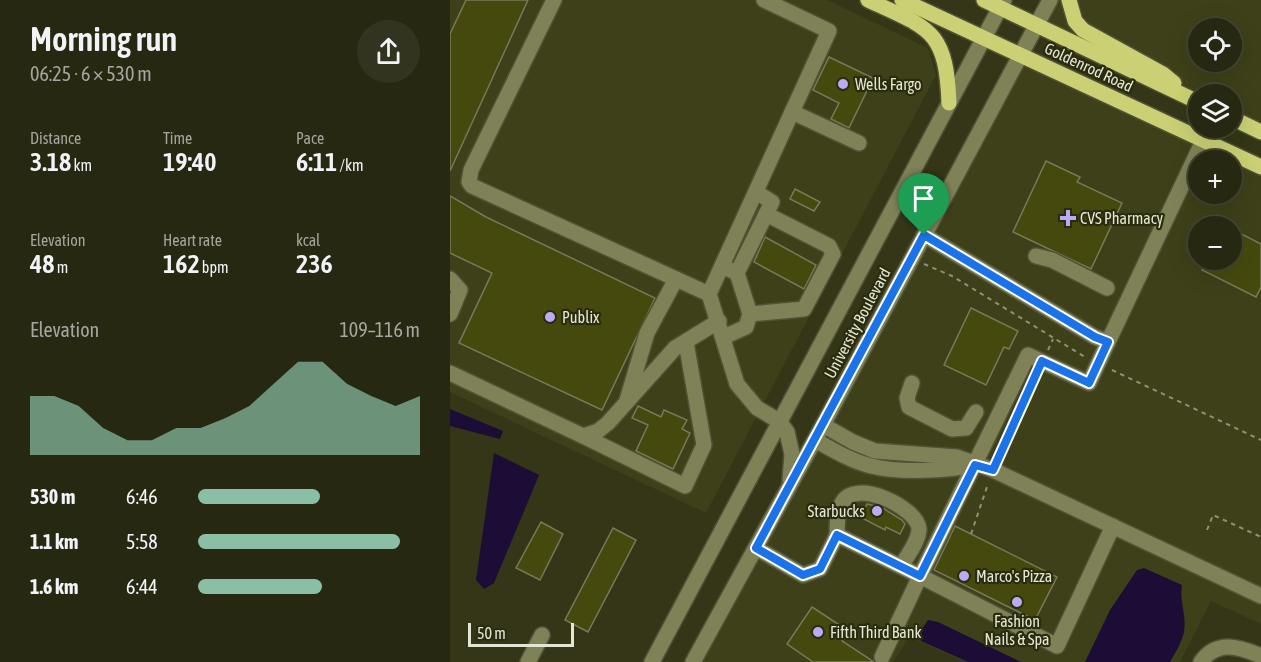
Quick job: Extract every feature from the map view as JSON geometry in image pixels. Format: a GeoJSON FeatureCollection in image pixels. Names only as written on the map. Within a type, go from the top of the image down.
{"type":"FeatureCollection","features":[{"type":"Feature","properties":{"kind":"main road"},"geometry":{"type":"LineString","coordinates":[[868,0],[931,32],[943,50],[948,69],[949,103]]}},
{"type":"Feature","properties":{"kind":"main road","name":"Goldenrod Road"},"geometry":{"type":"LineString","coordinates":[[902,0],[1261,167]]}},
{"type":"Feature","properties":{"kind":"main road","name":"Goldenrod Road"},"geometry":{"type":"LineString","coordinates":[[984,0],[1002,4],[1036,25],[1188,97]]}},
{"type":"Feature","properties":{"kind":"main road"},"geometry":{"type":"LineString","coordinates":[[1069,0],[1075,21],[1083,30],[1163,74],[1188,94]]}},
{"type":"Feature","properties":{"kind":"main road"},"geometry":{"type":"LineString","coordinates":[[1242,123],[1261,132]]}},
{"type":"Feature","properties":{"kind":"street"},"geometry":{"type":"LineString","coordinates":[[554,0],[471,170],[469,182],[472,186],[709,294]]}},
{"type":"Feature","properties":{"kind":"street"},"geometry":{"type":"LineString","coordinates":[[764,0],[829,31],[709,294],[737,384],[757,408],[779,420],[787,432],[792,454],[790,486]]}},
{"type":"Feature","properties":{"kind":"street","name":"University Boulevard"},"geometry":{"type":"LineString","coordinates":[[693,662],[824,425],[1050,0]]}},
{"type":"Feature","properties":{"kind":"street","name":"University Boulevard"},"geometry":{"type":"LineString","coordinates":[[652,662],[1002,4]]}},
{"type":"Feature","properties":{"kind":"street"},"geometry":{"type":"LineString","coordinates":[[792,112],[859,143]]}},
{"type":"Feature","properties":{"kind":"street"},"geometry":{"type":"LineString","coordinates":[[882,657],[1028,355],[1089,383],[1203,141]]}},
{"type":"Feature","properties":{"kind":"street"},"geometry":{"type":"LineString","coordinates":[[724,337],[746,327],[750,314],[737,273],[772,201],[756,192]]}},
{"type":"Feature","properties":{"kind":"street"},"geometry":{"type":"LineString","coordinates":[[750,314],[804,309],[833,254],[829,246],[766,214]]}},
{"type":"Feature","properties":{"kind":"street"},"geometry":{"type":"LineString","coordinates":[[924,235],[1095,337],[1108,342]]}},
{"type":"Feature","properties":{"kind":"street"},"geometry":{"type":"LineString","coordinates":[[1036,256],[1052,260],[1107,288]]}},
{"type":"Feature","properties":{"kind":"street"},"geometry":{"type":"LineString","coordinates":[[722,266],[737,273]]}},
{"type":"Feature","properties":{"kind":"street"},"geometry":{"type":"LineString","coordinates":[[450,279],[460,290],[450,314]]}},
{"type":"Feature","properties":{"kind":"street"},"geometry":{"type":"LineString","coordinates":[[626,403],[647,333],[676,279]]}},
{"type":"Feature","properties":{"kind":"street"},"geometry":{"type":"LineString","coordinates":[[583,436],[598,431],[675,348],[719,321]]}},
{"type":"Feature","properties":{"kind":"street"},"geometry":{"type":"LineString","coordinates":[[450,373],[685,486],[704,445],[686,342]]}},
{"type":"Feature","properties":{"kind":"street"},"geometry":{"type":"LineString","coordinates":[[912,383],[907,398],[909,407],[942,424],[962,430],[976,412]]}},
{"type":"Feature","properties":{"kind":"street"},"geometry":{"type":"LineString","coordinates":[[824,425],[853,442],[875,451],[957,457],[993,470],[1261,596]]}},
{"type":"Feature","properties":{"kind":"street"},"geometry":{"type":"LineString","coordinates":[[815,440],[857,461],[877,467],[952,470],[975,465]]}},
{"type":"Feature","properties":{"kind":"street"},"geometry":{"type":"LineString","coordinates":[[756,548],[803,575],[820,569],[837,535],[842,502],[855,491],[868,492],[915,517],[919,532],[901,566]]}},
{"type":"Feature","properties":{"kind":"street"},"geometry":{"type":"LineString","coordinates":[[837,535],[1057,646],[1113,526]]}},
{"type":"Feature","properties":{"kind":"street"},"geometry":{"type":"LineString","coordinates":[[528,662],[542,635]]}},
{"type":"Feature","properties":{"kind":"street"},"geometry":{"type":"LineString","coordinates":[[1201,662],[1217,648],[1238,646],[1261,656]]}},
{"type":"Feature","properties":{"kind":"path"},"geometry":{"type":"LineString","coordinates":[[971,534],[977,522],[979,504],[993,470],[1053,339]]}},
{"type":"Feature","properties":{"kind":"path"},"geometry":{"type":"LineString","coordinates":[[1206,530],[1213,515],[1261,537]]}},
{"type":"Feature","properties":{"kind":"shaded area"},"geometry":{"type":"Polygon","coordinates":[[[450,0],[827,0],[928,48],[936,75],[706,513],[450,392],[450,0]]]}},
{"type":"Feature","properties":{"kind":"shaded area"},"geometry":{"type":"Polygon","coordinates":[[[1050,0],[1261,0],[1261,126],[1242,117],[1242,84],[1188,84],[1188,90],[1038,24],[1050,0]]]}},
{"type":"Feature","properties":{"kind":"shaded area"},"geometry":{"type":"Polygon","coordinates":[[[1020,56],[1188,135],[1188,138],[1195,138],[1220,150],[1188,150],[1188,204],[1242,204],[1242,160],[1261,169],[1261,624],[1211,601],[1180,662],[965,662],[910,637],[893,662],[697,662],[1020,56]]]}},
{"type":"Feature","properties":{"kind":"shaded area"},"geometry":{"type":"Polygon","coordinates":[[[450,409],[503,431],[500,439],[450,426],[450,409]]]}},
{"type":"Feature","properties":{"kind":"shaded area"},"geometry":{"type":"Polygon","coordinates":[[[494,453],[539,475],[494,583],[484,589],[476,580],[494,453]]]}},
{"type":"Feature","properties":{"kind":"shaded area"},"geometry":{"type":"Polygon","coordinates":[[[1144,568],[1182,585],[1184,632],[1170,662],[1085,662],[1110,610],[1137,570],[1144,568]]]}},
{"type":"Feature","properties":{"kind":"shaded area"},"geometry":{"type":"Polygon","coordinates":[[[928,620],[938,622],[1021,662],[968,662],[921,641],[922,629],[928,620]]]}},
{"type":"Feature","properties":{"kind":"building"},"geometry":{"type":"Polygon","coordinates":[[[466,0],[528,0],[450,171],[450,34],[466,0]]]}},
{"type":"Feature","properties":{"kind":"building","name":"Wells Fargo"},"geometry":{"type":"Polygon","coordinates":[[[829,57],[873,78],[849,128],[831,119],[839,103],[813,90],[829,57]]]}},
{"type":"Feature","properties":{"kind":"building","name":"CVS Pharmacy"},"geometry":{"type":"Polygon","coordinates":[[[1046,161],[1080,177],[1077,182],[1122,203],[1091,269],[1013,232],[1046,161]]]}},
{"type":"Feature","properties":{"kind":"building"},"geometry":{"type":"Polygon","coordinates":[[[795,189],[820,202],[814,211],[790,199],[795,189]]]}},
{"type":"Feature","properties":{"kind":"building"},"geometry":{"type":"Polygon","coordinates":[[[450,196],[486,217],[655,298],[602,410],[459,343],[492,273],[450,253],[450,196]]]}},
{"type":"Feature","properties":{"kind":"building"},"geometry":{"type":"Polygon","coordinates":[[[1242,234],[1261,244],[1261,287],[1256,297],[1202,270],[1242,270],[1242,234]]]}},
{"type":"Feature","properties":{"kind":"building"},"geometry":{"type":"Polygon","coordinates":[[[765,237],[816,265],[804,289],[754,262],[765,237]]]}},
{"type":"Feature","properties":{"kind":"building"},"geometry":{"type":"Polygon","coordinates":[[[971,308],[1018,331],[1009,349],[1004,347],[986,385],[944,365],[971,308]]]}},
{"type":"Feature","properties":{"kind":"building"},"geometry":{"type":"Polygon","coordinates":[[[638,406],[661,417],[664,410],[687,420],[682,429],[690,433],[673,469],[636,451],[648,425],[632,418],[638,406]]]}},
{"type":"Feature","properties":{"kind":"building","name":"Starbucks"},"geometry":{"type":"Polygon","coordinates":[[[867,504],[881,507],[902,520],[905,524],[900,534],[886,527],[885,530],[860,517],[867,504]]]}},
{"type":"Feature","properties":{"kind":"building"},"geometry":{"type":"Polygon","coordinates":[[[541,522],[563,534],[540,580],[516,568],[541,522]]]}},
{"type":"Feature","properties":{"kind":"building"},"geometry":{"type":"Polygon","coordinates":[[[955,526],[1057,577],[1035,620],[934,570],[955,526]]]}},
{"type":"Feature","properties":{"kind":"building"},"geometry":{"type":"Polygon","coordinates":[[[613,528],[636,540],[588,632],[565,620],[613,528]]]}},
{"type":"Feature","properties":{"kind":"building","name":"Fifth Third Bank"},"geometry":{"type":"Polygon","coordinates":[[[812,607],[844,628],[839,635],[844,639],[842,641],[874,662],[813,662],[787,644],[812,607]]]}},
{"type":"Feature","properties":{"kind":"place","name":"Wells Fargo"},"geometry":{"type":"Point","coordinates":[843,84]}},
{"type":"Feature","properties":{"kind":"place","name":"CVS Pharmacy"},"geometry":{"type":"Point","coordinates":[1068,218]}},
{"type":"Feature","properties":{"kind":"place","name":"Publix"},"geometry":{"type":"Point","coordinates":[550,317]}},
{"type":"Feature","properties":{"kind":"place","name":"Starbucks"},"geometry":{"type":"Point","coordinates":[877,511]}},
{"type":"Feature","properties":{"kind":"place","name":"Marco's Pizza"},"geometry":{"type":"Point","coordinates":[964,576]}},
{"type":"Feature","properties":{"kind":"place","name":"Fashion Nails & Spa"},"geometry":{"type":"Point","coordinates":[1017,602]}},
{"type":"Feature","properties":{"kind":"place","name":"Fifth Third Bank"},"geometry":{"type":"Point","coordinates":[818,632]}},
{"type":"Feature","properties":{"kind":"route"},"geometry":{"type":"LineString","coordinates":[[924,235],[1095,337],[1108,342],[1089,383],[1042,361],[993,470],[975,465],[920,576],[837,535],[820,569],[803,575],[756,548],[924,235]]}}]}
